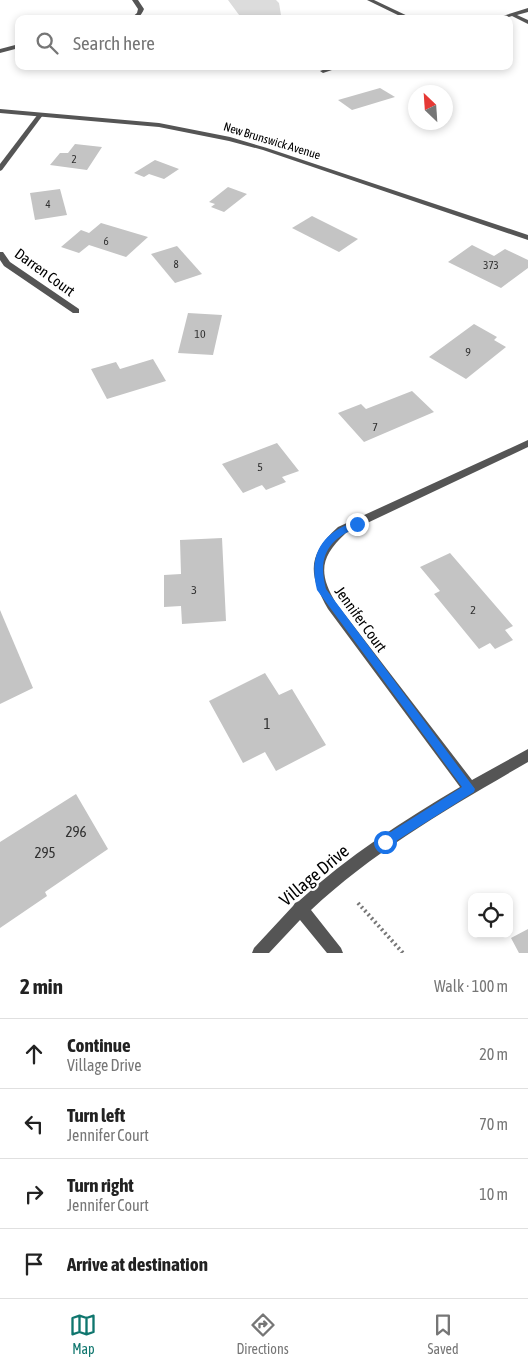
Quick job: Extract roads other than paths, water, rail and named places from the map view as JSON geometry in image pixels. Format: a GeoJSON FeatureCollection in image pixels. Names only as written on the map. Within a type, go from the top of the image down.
{"type":"FeatureCollection","features":[{"type":"Feature","properties":{"kind":"street"},"geometry":{"type":"LineString","coordinates":[[135,0],[141,8],[138,15]]}},
{"type":"Feature","properties":{"kind":"street"},"geometry":{"type":"LineString","coordinates":[[370,0],[402,15]]}},
{"type":"Feature","properties":{"kind":"street"},"geometry":{"type":"LineString","coordinates":[[509,15],[528,10]]}},
{"type":"Feature","properties":{"kind":"street"},"geometry":{"type":"LineString","coordinates":[[512,14],[528,22]]}},
{"type":"Feature","properties":{"kind":"street"},"geometry":{"type":"LineString","coordinates":[[0,51],[15,47]]}},
{"type":"Feature","properties":{"kind":"street","name":"New Brunswick Avenue"},"geometry":{"type":"LineString","coordinates":[[0,111],[159,125],[230,139],[292,158],[528,238]]}},
{"type":"Feature","properties":{"kind":"street"},"geometry":{"type":"LineString","coordinates":[[0,169],[40,115]]}},
{"type":"Feature","properties":{"kind":"street","name":"Darren Court"},"geometry":{"type":"LineString","coordinates":[[0,254],[7,264],[76,310]]}},
{"type":"Feature","properties":{"kind":"street","name":"Jennifer Court"},"geometry":{"type":"LineString","coordinates":[[470,789],[332,606],[322,590],[317,573],[320,556],[328,541],[342,530],[528,443]]}},
{"type":"Feature","properties":{"kind":"street","name":"Village Drive"},"geometry":{"type":"LineString","coordinates":[[259,953],[300,908],[336,877],[385,842],[528,755]]}},
{"type":"Feature","properties":{"kind":"street"},"geometry":{"type":"LineString","coordinates":[[300,908],[336,953]]}}]}
